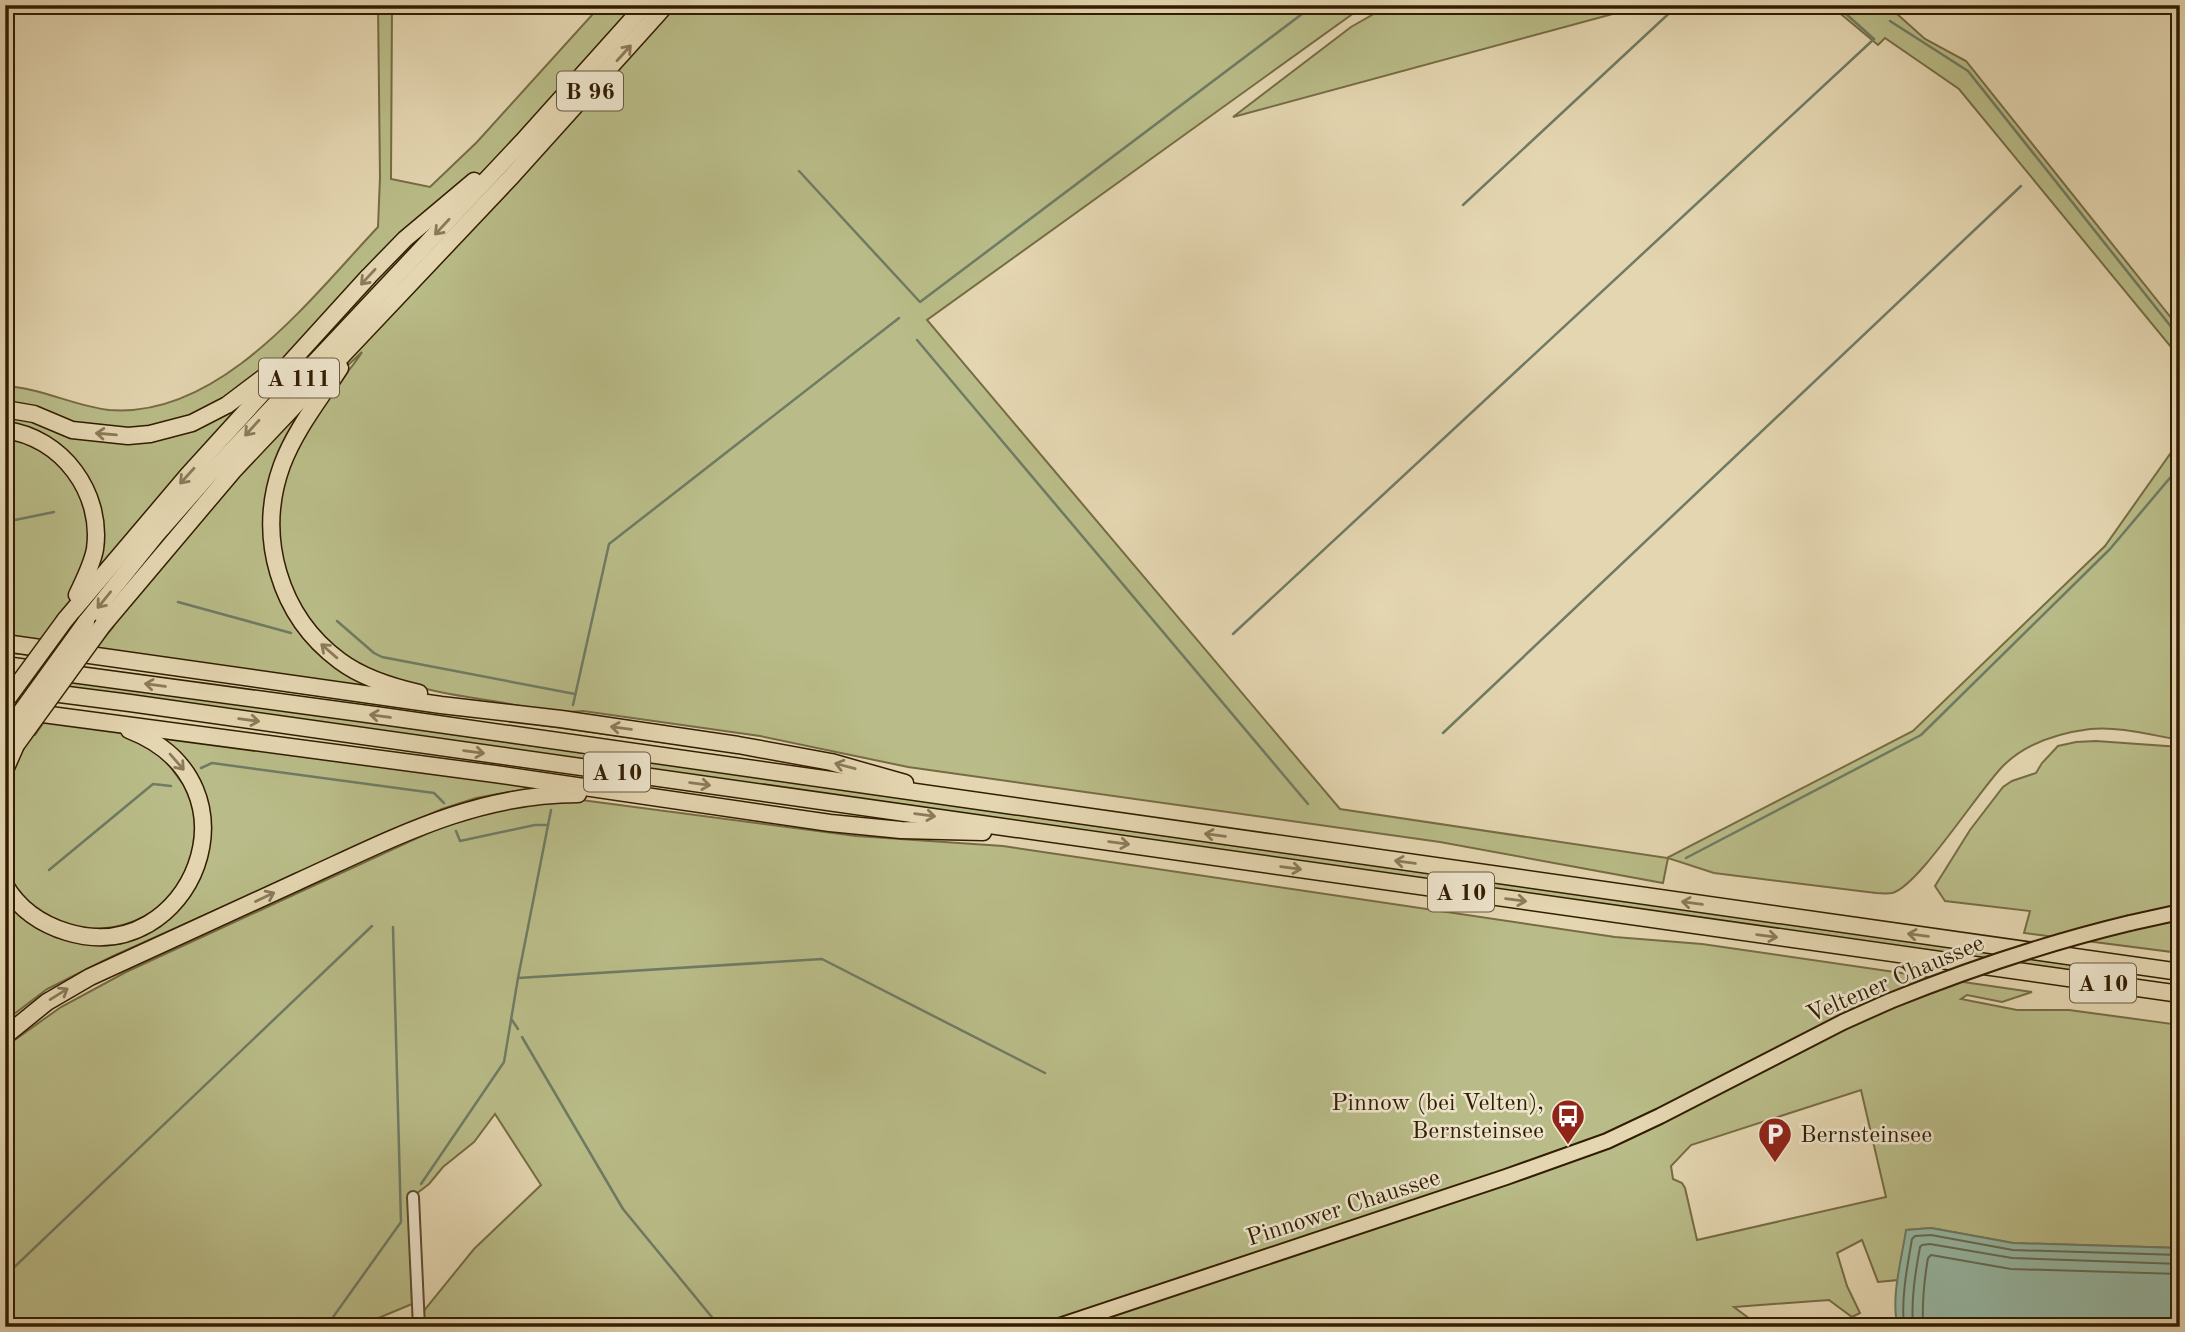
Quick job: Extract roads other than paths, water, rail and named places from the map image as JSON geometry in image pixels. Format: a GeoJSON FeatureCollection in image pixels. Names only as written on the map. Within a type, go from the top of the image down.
{"type":"FeatureCollection","features":[{"type":"Feature","properties":{"kind":"highway","name":"B 96"},"geometry":{"type":"LineString","coordinates":[[522,142],[645,5]]}},
{"type":"Feature","properties":{"kind":"highway","name":"B 96"},"geometry":{"type":"LineString","coordinates":[[364,333],[521,166],[666,5]]}},
{"type":"Feature","properties":{"kind":"highway"},"geometry":{"type":"LineString","coordinates":[[5,702],[65,620],[171,494],[392,251],[522,142]]}},
{"type":"Feature","properties":{"kind":"highway","name":"A 111"},"geometry":{"type":"LineString","coordinates":[[5,758],[11,739],[86,622],[156,535],[207,477],[522,142]]}},
{"type":"Feature","properties":{"kind":"highway"},"geometry":{"type":"LineString","coordinates":[[364,333],[301,428],[278,477],[272,507],[271,536],[283,587],[297,616],[311,634],[329,652],[354,669],[405,690],[531,716]]}},
{"type":"Feature","properties":{"kind":"highway","name":"A 111"},"geometry":{"type":"LineString","coordinates":[[11,739],[205,502],[364,333]]}},
{"type":"Feature","properties":{"kind":"highway"},"geometry":{"type":"LineString","coordinates":[[5,409],[34,414],[72,430],[128,436],[150,434],[192,423],[227,405],[316,335]]}},
{"type":"Feature","properties":{"kind":"highway"},"geometry":{"type":"LineString","coordinates":[[5,430],[32,438],[60,454],[79,477],[90,498],[96,524],[94,552],[65,620]]}},
{"type":"Feature","properties":{"kind":"highway"},"geometry":{"type":"LineString","coordinates":[[5,643],[736,744],[808,757],[957,799]]}},
{"type":"Feature","properties":{"kind":"highway","name":"A 10"},"geometry":{"type":"LineString","coordinates":[[5,665],[382,716],[2180,972]]}},
{"type":"Feature","properties":{"kind":"highway","name":"A 10"},"geometry":{"type":"LineString","coordinates":[[5,687],[106,699],[2180,993]]}},
{"type":"Feature","properties":{"kind":"highway"},"geometry":{"type":"LineString","coordinates":[[5,709],[495,774],[830,823],[876,828],[1052,833]]}},
{"type":"Feature","properties":{"kind":"highway"},"geometry":{"type":"LineString","coordinates":[[5,885],[24,909],[46,924],[73,934],[101,937],[122,934],[151,922],[172,906],[187,886],[200,858],[204,831],[201,806],[188,776],[173,756],[154,742],[121,727],[96,721]]}},
{"type":"Feature","properties":{"kind":"highway"},"geometry":{"type":"LineString","coordinates":[[5,770],[11,739]]}},
{"type":"Feature","properties":{"kind":"highway"},"geometry":{"type":"LineString","coordinates":[[5,1036],[47,1002],[90,977],[443,817],[509,800],[559,794],[603,795],[699,804]]}},
{"type":"Feature","properties":{"kind":"main road","name":"Veltener Chaussee"},"geometry":{"type":"LineString","coordinates":[[1642,1125],[1807,1039],[1960,973],[2034,948],[2180,912]]}},
{"type":"Feature","properties":{"kind":"main road","name":"Pinnower Chaussee"},"geometry":{"type":"LineString","coordinates":[[1056,1327],[1553,1161],[1642,1125]]}},
{"type":"Feature","properties":{"kind":"street"},"geometry":{"type":"LineString","coordinates":[[413,1197],[419,1327]]}},
{"type":"Feature","properties":{"kind":"water"},"geometry":{"type":"Polygon","coordinates":[[[1931,1228],[2013,1243],[2180,1248],[2180,1327],[1898,1327],[1896,1291],[1906,1230],[1931,1228]]]}},
{"type":"Feature","properties":{"kind":"waterway"},"geometry":{"type":"LineString","coordinates":[[799,171],[920,302],[1314,5]]}},
{"type":"Feature","properties":{"kind":"waterway"},"geometry":{"type":"LineString","coordinates":[[1463,205],[1678,5]]}},
{"type":"Feature","properties":{"kind":"waterway"},"geometry":{"type":"LineString","coordinates":[[1233,634],[1874,39],[1836,5]]}},
{"type":"Feature","properties":{"kind":"waterway"},"geometry":{"type":"LineString","coordinates":[[1890,21],[1968,71],[2180,338]]}},
{"type":"Feature","properties":{"kind":"waterway"},"geometry":{"type":"LineString","coordinates":[[1443,733],[2021,186]]}},
{"type":"Feature","properties":{"kind":"waterway"},"geometry":{"type":"LineString","coordinates":[[573,705],[609,544],[899,318]]}},
{"type":"Feature","properties":{"kind":"waterway"},"geometry":{"type":"LineString","coordinates":[[917,340],[1308,804]]}},
{"type":"Feature","properties":{"kind":"waterway"},"geometry":{"type":"LineString","coordinates":[[1686,858],[1921,735],[2110,549],[2180,466]]}},
{"type":"Feature","properties":{"kind":"waterway"},"geometry":{"type":"LineString","coordinates":[[5,522],[54,512]]}},
{"type":"Feature","properties":{"kind":"waterway"},"geometry":{"type":"LineString","coordinates":[[178,602],[291,633]]}},
{"type":"Feature","properties":{"kind":"waterway"},"geometry":{"type":"LineString","coordinates":[[337,621],[382,657],[575,694]]}},
{"type":"Feature","properties":{"kind":"waterway"},"geometry":{"type":"LineString","coordinates":[[201,768],[212,763],[434,793],[444,803]]}},
{"type":"Feature","properties":{"kind":"waterway"},"geometry":{"type":"LineString","coordinates":[[49,870],[153,784],[171,786]]}},
{"type":"Feature","properties":{"kind":"waterway"},"geometry":{"type":"LineString","coordinates":[[421,1184],[504,1062],[551,810]]}},
{"type":"Feature","properties":{"kind":"waterway"},"geometry":{"type":"LineString","coordinates":[[456,831],[460,841],[535,825],[548,825]]}},
{"type":"Feature","properties":{"kind":"waterway"},"geometry":{"type":"LineString","coordinates":[[5,1276],[372,926]]}},
{"type":"Feature","properties":{"kind":"waterway"},"geometry":{"type":"LineString","coordinates":[[326,1327],[401,1222],[393,927]]}},
{"type":"Feature","properties":{"kind":"waterway"},"geometry":{"type":"LineString","coordinates":[[518,978],[822,959],[1045,1073]]}},
{"type":"Feature","properties":{"kind":"waterway"},"geometry":{"type":"LineString","coordinates":[[512,1020],[518,1029]]}},
{"type":"Feature","properties":{"kind":"waterway"},"geometry":{"type":"LineString","coordinates":[[522,1037],[623,1209],[720,1327]]}},
{"type":"Feature","properties":{"kind":"place","name":"Pinnow (bei Velten), Bernsteinsee"},"geometry":{"type":"Point","coordinates":[1568,1146]}},
{"type":"Feature","properties":{"kind":"place","name":"Bernsteinsee"},"geometry":{"type":"Point","coordinates":[1775,1164]}}]}
